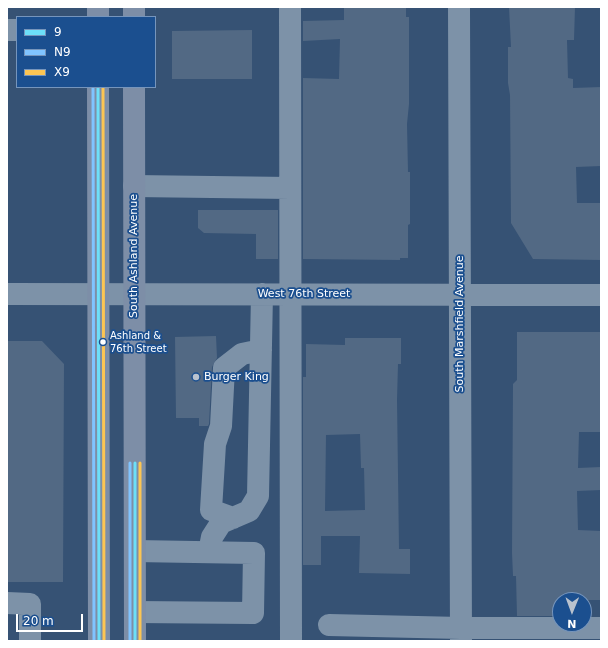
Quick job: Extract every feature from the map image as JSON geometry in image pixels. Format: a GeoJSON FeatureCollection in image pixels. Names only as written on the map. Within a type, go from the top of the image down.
{"type":"FeatureCollection","features":[{"type":"Feature","properties":{"kind":"main road"},"geometry":{"type":"LineString","coordinates":[[98,88],[99,641]]}},
{"type":"Feature","properties":{"kind":"main road","name":"South Ashland Avenue"},"geometry":{"type":"LineString","coordinates":[[134,88],[135,641]]}},
{"type":"Feature","properties":{"kind":"street"},"geometry":{"type":"LineString","coordinates":[[290,7],[291,641]]}},
{"type":"Feature","properties":{"kind":"street","name":"South Marshfield Avenue"},"geometry":{"type":"LineString","coordinates":[[459,7],[461,634]]}},
{"type":"Feature","properties":{"kind":"street"},"geometry":{"type":"LineString","coordinates":[[134,186],[290,188]]}},
{"type":"Feature","properties":{"kind":"street","name":"West 76th Street"},"geometry":{"type":"LineString","coordinates":[[7,294],[134,293],[601,295]]}},
{"type":"Feature","properties":{"kind":"street"},"geometry":{"type":"LineString","coordinates":[[209,552],[212,537],[221,523],[249,511],[258,496],[262,294]]}},
{"type":"Feature","properties":{"kind":"street"},"geometry":{"type":"LineString","coordinates":[[233,518],[210,510],[215,444],[221,426],[224,368],[242,354],[261,350]]}},
{"type":"Feature","properties":{"kind":"street"},"geometry":{"type":"LineString","coordinates":[[135,551],[254,553],[253,613],[135,612]]}},
{"type":"Feature","properties":{"kind":"street"},"geometry":{"type":"LineString","coordinates":[[7,603],[30,604],[30,641]]}},
{"type":"Feature","properties":{"kind":"street"},"geometry":{"type":"LineString","coordinates":[[329,624],[461,634],[601,628]]}},
{"type":"Feature","properties":{"kind":"building"},"geometry":{"type":"Polygon","coordinates":[[[344,7],[406,7],[406,17],[409,17],[409,104],[407,124],[408,172],[410,172],[410,224],[408,225],[408,258],[400,258],[400,260],[303,259],[303,78],[339,79],[340,39],[303,41],[303,21],[344,20],[344,7]]]}},
{"type":"Feature","properties":{"kind":"building"},"geometry":{"type":"Polygon","coordinates":[[[509,7],[575,7],[574,40],[567,40],[568,78],[573,79],[573,88],[601,87],[601,166],[576,167],[577,203],[601,203],[601,260],[533,259],[511,223],[510,95],[508,83],[508,47],[511,47],[509,7]]]}},
{"type":"Feature","properties":{"kind":"building"},"geometry":{"type":"Polygon","coordinates":[[[252,30],[252,79],[172,79],[172,31],[252,30]]]}},
{"type":"Feature","properties":{"kind":"building"},"geometry":{"type":"Polygon","coordinates":[[[198,210],[278,210],[278,259],[256,259],[256,234],[204,233],[198,228],[198,210]]]}},
{"type":"Feature","properties":{"kind":"building"},"geometry":{"type":"Polygon","coordinates":[[[517,332],[601,332],[601,432],[579,432],[578,468],[601,467],[601,490],[577,491],[578,530],[601,531],[601,600],[592,600],[592,592],[552,592],[552,616],[517,616],[516,576],[513,576],[512,553],[513,384],[517,380],[517,332]]]}},
{"type":"Feature","properties":{"kind":"building","name":"Burger King"},"geometry":{"type":"Polygon","coordinates":[[[216,336],[217,358],[212,367],[209,424],[208,426],[199,426],[199,418],[176,418],[175,337],[216,336]]]}},
{"type":"Feature","properties":{"kind":"building"},"geometry":{"type":"Polygon","coordinates":[[[345,338],[401,338],[401,364],[398,364],[397,400],[399,549],[410,549],[410,574],[359,573],[360,536],[321,536],[321,565],[303,565],[303,377],[306,377],[306,344],[345,345],[345,338]],[[360,434],[326,435],[325,511],[365,510],[364,468],[361,468],[360,434]]]}},
{"type":"Feature","properties":{"kind":"building"},"geometry":{"type":"Polygon","coordinates":[[[7,341],[42,341],[64,364],[63,582],[7,582],[7,341]]]}},
{"type":"Feature","properties":{"kind":"transit line","name":"N9"},"geometry":{"type":"LineString","coordinates":[[93,88],[94,641]]}},
{"type":"Feature","properties":{"kind":"transit line","name":"9"},"geometry":{"type":"LineString","coordinates":[[98,88],[99,641]]}},
{"type":"Feature","properties":{"kind":"transit line","name":"X9"},"geometry":{"type":"LineString","coordinates":[[103,88],[104,641]]}},
{"type":"Feature","properties":{"kind":"transit line","name":"N9"},"geometry":{"type":"LineString","coordinates":[[130,463],[130,641]]}},
{"type":"Feature","properties":{"kind":"transit line","name":"9"},"geometry":{"type":"LineString","coordinates":[[135,463],[135,641]]}},
{"type":"Feature","properties":{"kind":"transit line","name":"X9"},"geometry":{"type":"LineString","coordinates":[[140,463],[140,641]]}},
{"type":"Feature","properties":{"kind":"place","name":"Ashland & 76th Street"},"geometry":{"type":"Point","coordinates":[103,342]}},
{"type":"Feature","properties":{"kind":"place","name":"Burger King"},"geometry":{"type":"Point","coordinates":[196,377]}}]}
